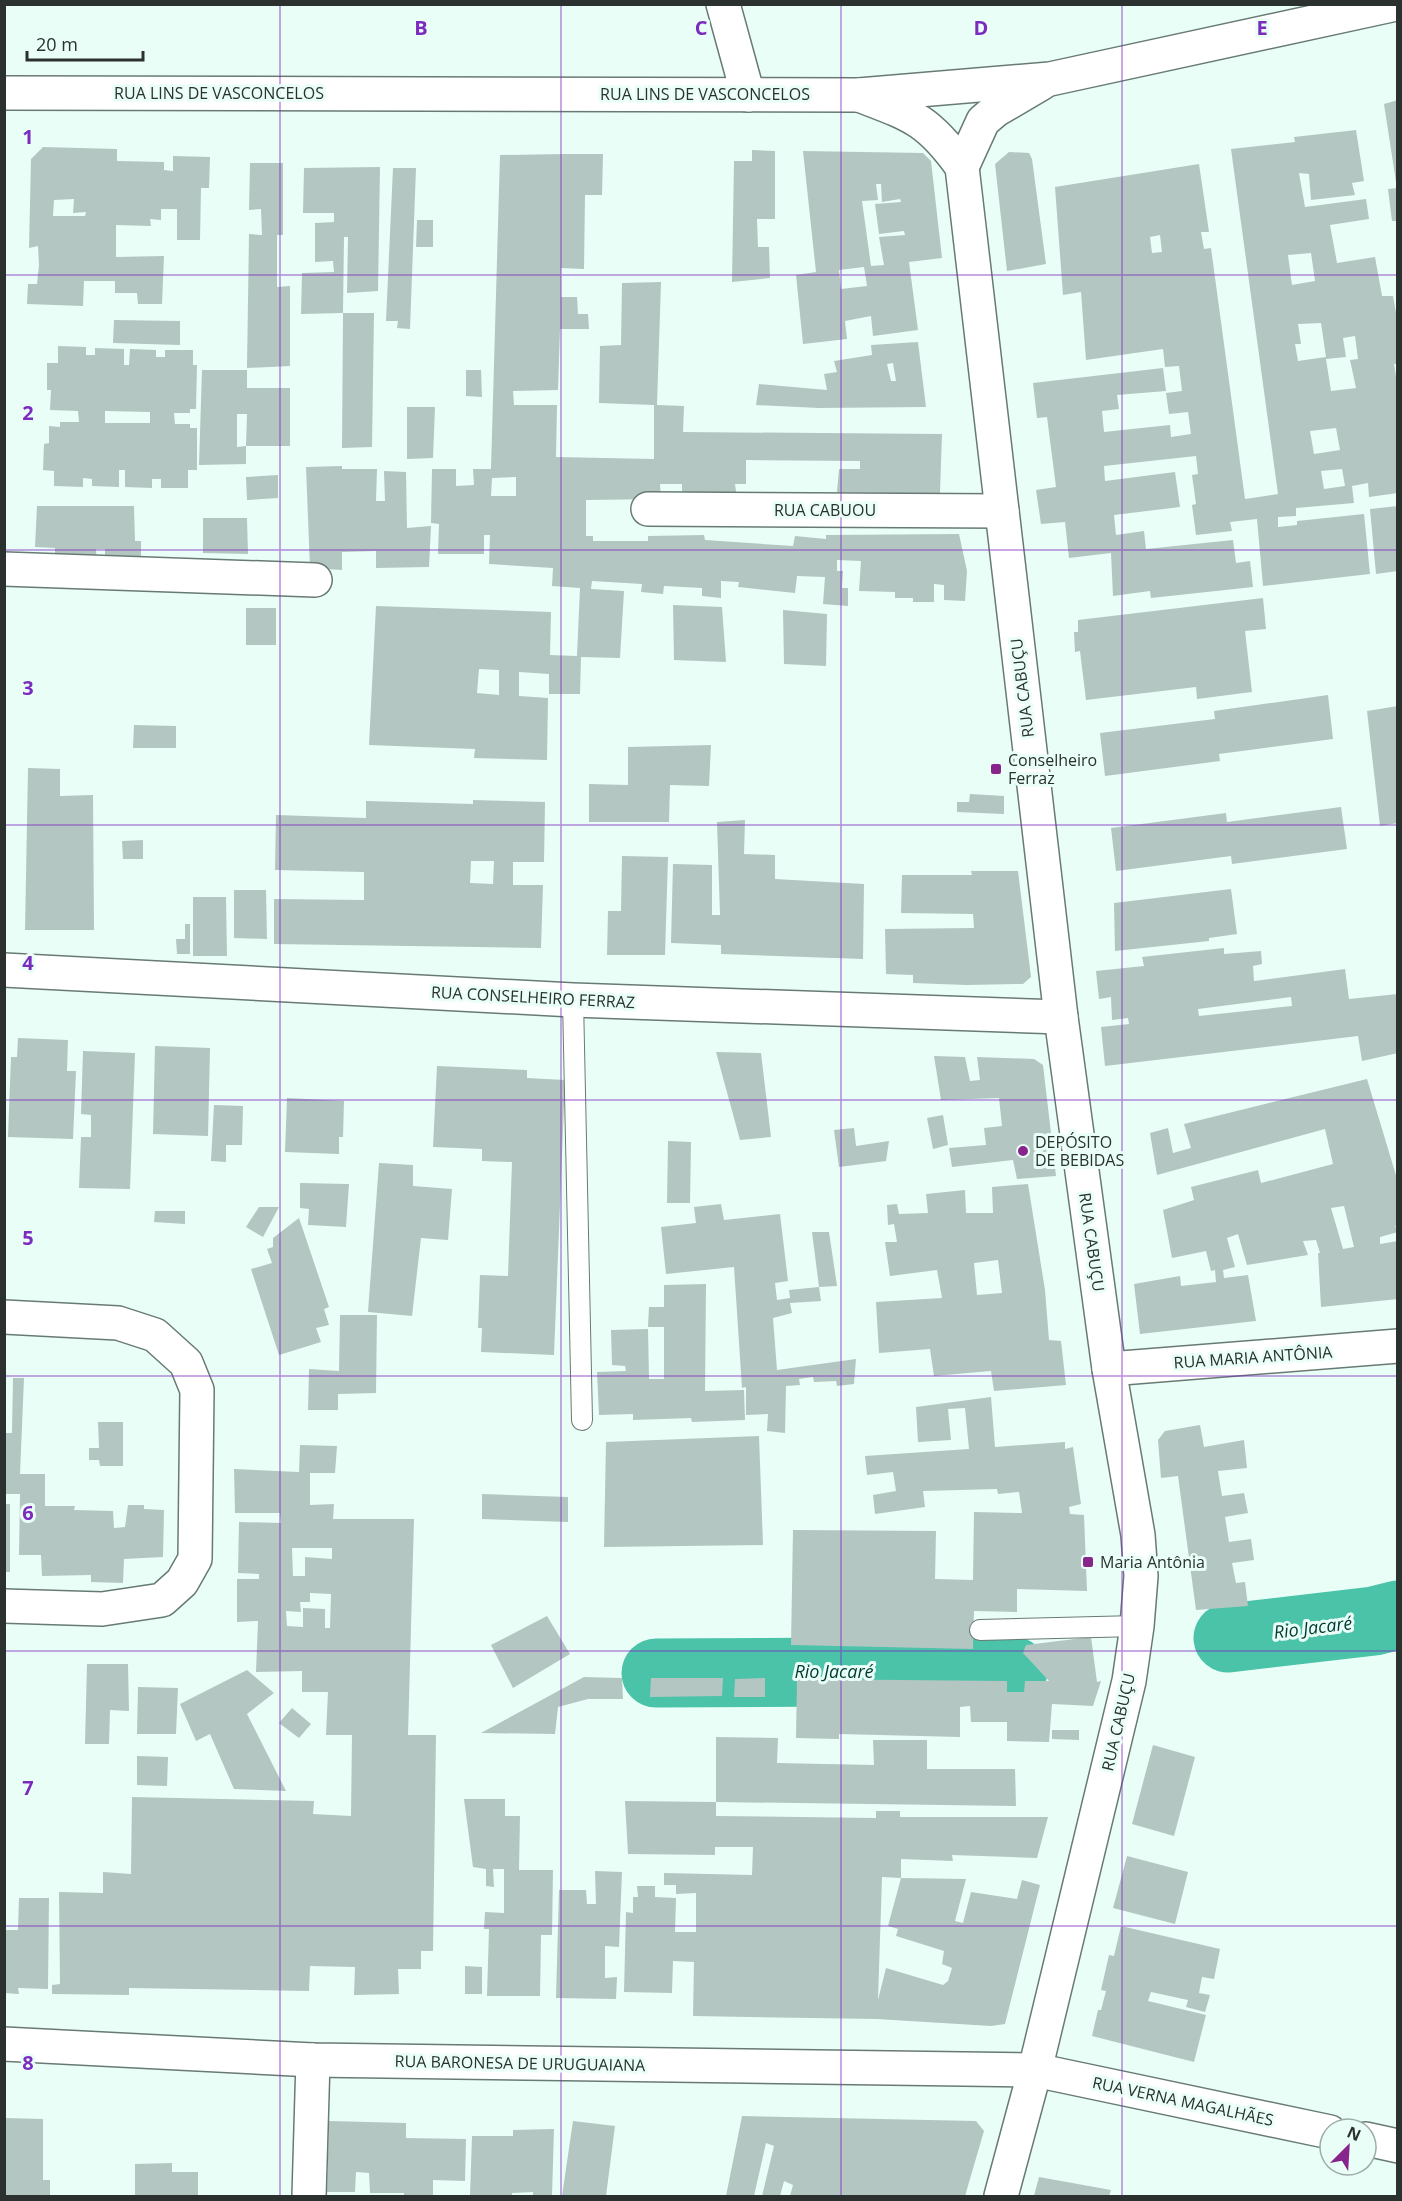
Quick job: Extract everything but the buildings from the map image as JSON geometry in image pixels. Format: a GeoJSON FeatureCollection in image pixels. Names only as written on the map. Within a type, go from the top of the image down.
{"type":"FeatureCollection","features":[{"type":"Feature","properties":{"kind":"street"},"geometry":{"type":"LineString","coordinates":[[723,4],[748,95]]}},
{"type":"Feature","properties":{"kind":"street","name":"RUA LINS DE VASCONCELOS"},"geometry":{"type":"LineString","coordinates":[[4,93],[859,94],[1050,79],[1396,4]]}},
{"type":"Feature","properties":{"kind":"street"},"geometry":{"type":"LineString","coordinates":[[962,167],[983,121],[996,110],[1050,79]]}},
{"type":"Feature","properties":{"kind":"street","name":"RUA CABUÇU"},"geometry":{"type":"LineString","coordinates":[[859,94],[926,124],[943,140],[962,167],[1061,1017],[1109,1369],[1138,1535],[1140,1575],[1137,1626],[1129,1681],[1035,2070],[1001,2196]]}},
{"type":"Feature","properties":{"kind":"street","name":"RUA CABUOU"},"geometry":{"type":"LineString","coordinates":[[648,509],[1002,511]]}},
{"type":"Feature","properties":{"kind":"street"},"geometry":{"type":"LineString","coordinates":[[4,569],[315,580]]}},
{"type":"Feature","properties":{"kind":"street","name":"RUA CONSELHEIRO FERRAZ"},"geometry":{"type":"LineString","coordinates":[[4,970],[573,1000],[1061,1017]]}},
{"type":"Feature","properties":{"kind":"street"},"geometry":{"type":"LineString","coordinates":[[4,1317],[118,1323],[156,1335],[186,1363],[197,1390],[197,1402],[195,1559],[182,1582],[162,1599],[102,1609],[4,1606]]}},
{"type":"Feature","properties":{"kind":"street","name":"RUA MARIA ANTÔNIA"},"geometry":{"type":"LineString","coordinates":[[1109,1369],[1398,1346]]}},
{"type":"Feature","properties":{"kind":"street","name":"RUA BARONESA DE URUGUAIANA"},"geometry":{"type":"LineString","coordinates":[[4,2044],[313,2060],[1035,2070]]}},
{"type":"Feature","properties":{"kind":"street"},"geometry":{"type":"LineString","coordinates":[[309,2196],[313,2060]]}},
{"type":"Feature","properties":{"kind":"street","name":"RUA VERNA MAGALHÃES"},"geometry":{"type":"LineString","coordinates":[[1035,2070],[1318,2129]]}},
{"type":"Feature","properties":{"kind":"street"},"geometry":{"type":"LineString","coordinates":[[1378,2142],[1398,2146]]}},
{"type":"Feature","properties":{"kind":"lane"},"geometry":{"type":"LineString","coordinates":[[573,1000],[582,1420]]}},
{"type":"Feature","properties":{"kind":"lane"},"geometry":{"type":"LineString","coordinates":[[980,1630],[1137,1626]]}},
{"type":"Feature","properties":{"kind":"waterway","name":"Rio Jacaré"},"geometry":{"type":"LineString","coordinates":[[1228,1638],[1374,1621],[1398,1615]]}},
{"type":"Feature","properties":{"kind":"waterway","name":"Rio Jacaré"},"geometry":{"type":"LineString","coordinates":[[656,1673],[1013,1671]]}},
{"type":"Feature","properties":{"kind":"place","name":"Conselheiro Ferraz"},"geometry":{"type":"Point","coordinates":[996,769]}},
{"type":"Feature","properties":{"kind":"place","name":"DEPÓSITO DE BEBIDAS"},"geometry":{"type":"Point","coordinates":[1023,1151]}},
{"type":"Feature","properties":{"kind":"place","name":"Maria Antônia"},"geometry":{"type":"Point","coordinates":[1088,1562]}}]}
